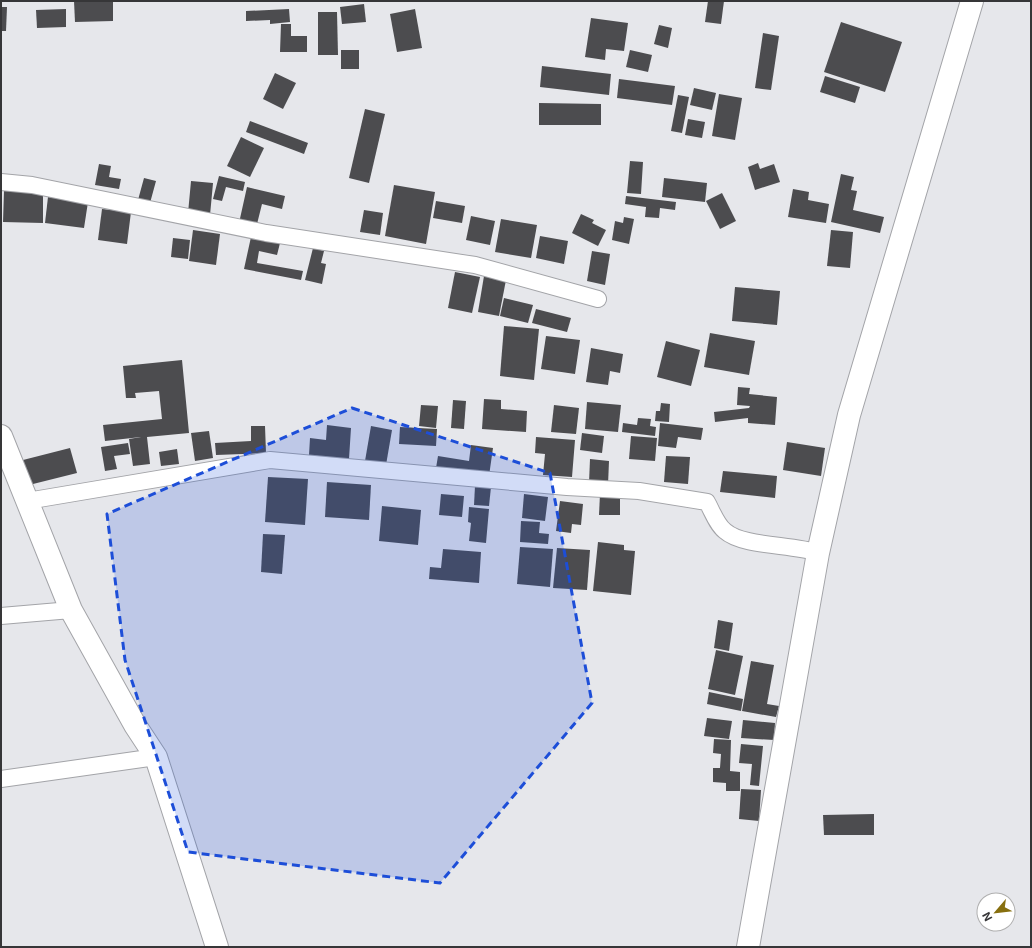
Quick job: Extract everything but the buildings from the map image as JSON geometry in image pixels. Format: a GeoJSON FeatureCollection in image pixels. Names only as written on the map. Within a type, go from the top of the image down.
{"type":"FeatureCollection","features":[{"type":"Feature","properties":{"kind":"street"},"geometry":{"type":"LineString","coordinates":[[748,947],[818,553],[849,415],[972,1]]}},
{"type":"Feature","properties":{"kind":"street"},"geometry":{"type":"LineString","coordinates":[[1,182],[32,185],[266,233],[475,265],[598,299]]}},
{"type":"Feature","properties":{"kind":"street"},"geometry":{"type":"LineString","coordinates":[[1,436],[71,610],[135,724],[156,757],[217,947]]}},
{"type":"Feature","properties":{"kind":"street"},"geometry":{"type":"LineString","coordinates":[[27,501],[270,460],[567,487],[646,492],[707,502],[725,531],[744,540],[806,549],[818,553]]}},
{"type":"Feature","properties":{"kind":"street"},"geometry":{"type":"LineString","coordinates":[[1,616],[71,610]]}},
{"type":"Feature","properties":{"kind":"street"},"geometry":{"type":"LineString","coordinates":[[1,779],[156,757]]}},
{"type":"Feature","properties":{"kind":"highlighted area"},"geometry":{"type":"Polygon","coordinates":[[[352,408],[550,473],[592,703],[440,883],[188,852],[125,660],[107,514],[352,408]]]}}]}
